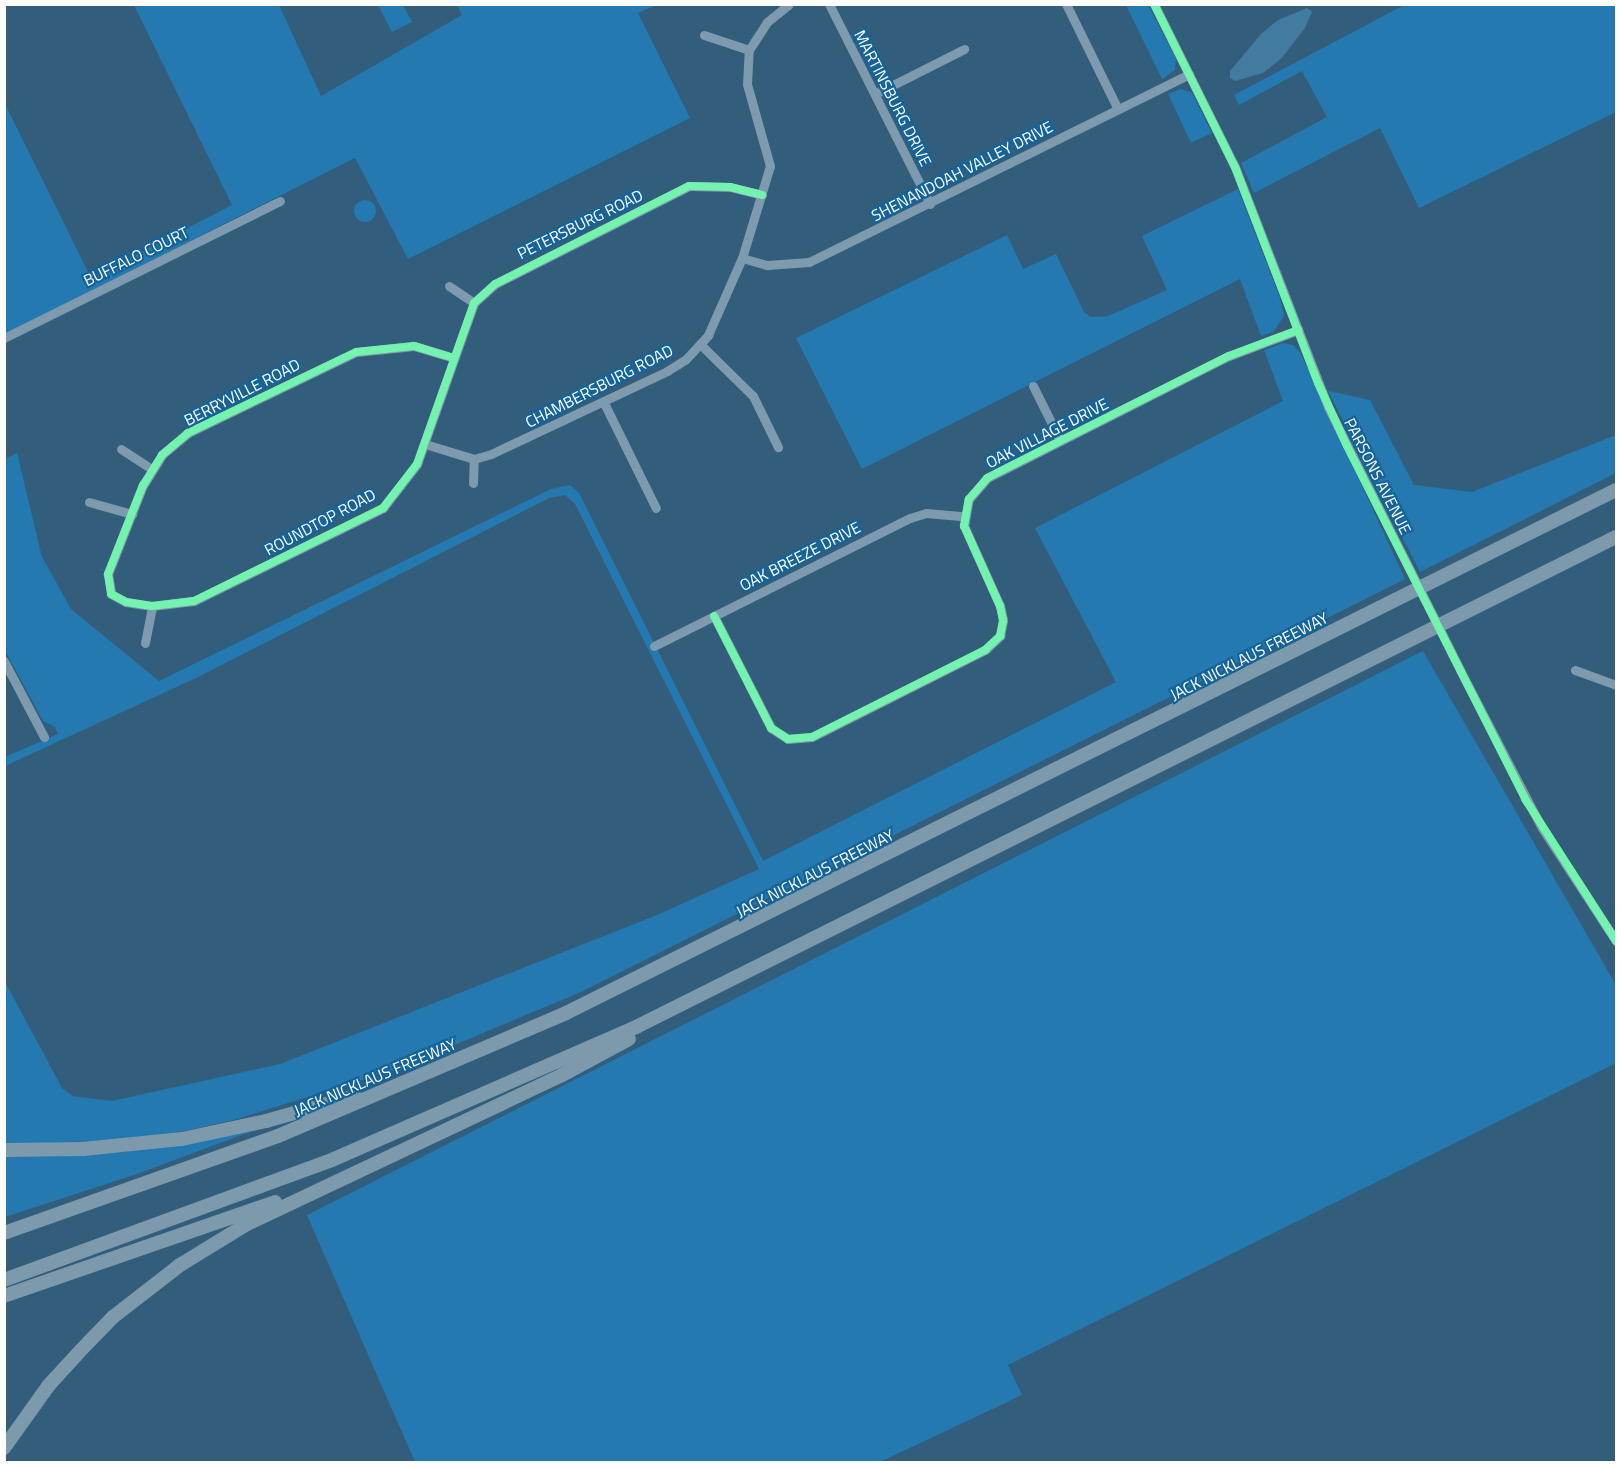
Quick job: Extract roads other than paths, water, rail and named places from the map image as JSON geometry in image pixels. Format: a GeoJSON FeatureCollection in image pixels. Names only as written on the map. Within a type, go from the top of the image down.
{"type":"FeatureCollection","features":[{"type":"Feature","properties":{"kind":"highway","name":"JACK NICKLAUS FREEWAY"},"geometry":{"type":"LineString","coordinates":[[4,1233],[278,1136],[435,1071],[750,924],[1617,490]]}},
{"type":"Feature","properties":{"kind":"highway"},"geometry":{"type":"LineString","coordinates":[[4,1280],[104,1247],[334,1159],[541,1071],[751,971],[1617,537]]}},
{"type":"Feature","properties":{"kind":"highway"},"geometry":{"type":"LineString","coordinates":[[4,1448],[49,1384],[82,1349],[113,1317],[180,1265],[247,1224],[562,1075],[751,971]]}},
{"type":"Feature","properties":{"kind":"highway"},"geometry":{"type":"LineString","coordinates":[[4,1150],[83,1149],[183,1139],[303,1112],[435,1071]]}},
{"type":"Feature","properties":{"kind":"highway"},"geometry":{"type":"LineString","coordinates":[[4,1296],[283,1199],[443,1131]]}},
{"type":"Feature","properties":{"kind":"street","name":"CHAMBERSBURG ROAD"},"geometry":{"type":"LineString","coordinates":[[474,459],[532,438],[666,371],[700,344],[708,334],[742,258],[770,166],[747,84],[749,50],[767,22],[789,4]]}},
{"type":"Feature","properties":{"kind":"street","name":"MARTINSBURG DRIVE"},"geometry":{"type":"LineString","coordinates":[[829,4],[930,204]]}},
{"type":"Feature","properties":{"kind":"street"},"geometry":{"type":"LineString","coordinates":[[1066,4],[1118,109]]}},
{"type":"Feature","properties":{"kind":"street","name":"PARSONS AVENUE"},"geometry":{"type":"LineString","coordinates":[[1154,4],[1238,174],[1328,407],[1525,799],[1617,941]]}},
{"type":"Feature","properties":{"kind":"street"},"geometry":{"type":"LineString","coordinates":[[704,35],[749,50]]}},
{"type":"Feature","properties":{"kind":"street"},"geometry":{"type":"LineString","coordinates":[[875,94],[964,49]]}},
{"type":"Feature","properties":{"kind":"street","name":"SHENANDOAH VALLEY DRIVE"},"geometry":{"type":"LineString","coordinates":[[742,258],[767,264],[809,262],[1189,74]]}},
{"type":"Feature","properties":{"kind":"street","name":"PETERSBURG ROAD"},"geometry":{"type":"LineString","coordinates":[[474,303],[514,272],[689,186],[730,187],[762,195]]}},
{"type":"Feature","properties":{"kind":"street","name":"BUFFALO COURT"},"geometry":{"type":"LineString","coordinates":[[4,338],[280,201]]}},
{"type":"Feature","properties":{"kind":"street"},"geometry":{"type":"LineString","coordinates":[[449,286],[474,303],[454,358]]}},
{"type":"Feature","properties":{"kind":"street","name":"OAK VILLAGE DRIVE"},"geometry":{"type":"LineString","coordinates":[[963,516],[969,499],[987,478],[1229,356],[1298,330]]}},
{"type":"Feature","properties":{"kind":"street"},"geometry":{"type":"LineString","coordinates":[[700,344],[753,396],[778,447]]}},
{"type":"Feature","properties":{"kind":"street","name":"BERRYVILLE ROAD"},"geometry":{"type":"LineString","coordinates":[[114,597],[108,574],[152,469],[188,433],[356,352],[414,346],[454,358]]}},
{"type":"Feature","properties":{"kind":"street","name":"ROUNDTOP ROAD"},"geometry":{"type":"LineString","coordinates":[[114,597],[152,606],[183,604],[213,594],[383,508],[397,494],[425,444],[454,358]]}},
{"type":"Feature","properties":{"kind":"street"},"geometry":{"type":"LineString","coordinates":[[1033,386],[1060,440]]}},
{"type":"Feature","properties":{"kind":"street"},"geometry":{"type":"LineString","coordinates":[[604,403],[656,508]]}},
{"type":"Feature","properties":{"kind":"street"},"geometry":{"type":"LineString","coordinates":[[425,444],[474,459],[473,483]]}},
{"type":"Feature","properties":{"kind":"street"},"geometry":{"type":"LineString","coordinates":[[121,449],[152,469]]}},
{"type":"Feature","properties":{"kind":"street"},"geometry":{"type":"LineString","coordinates":[[89,502],[132,514]]}},
{"type":"Feature","properties":{"kind":"street","name":"OAK BREEZE DRIVE"},"geometry":{"type":"LineString","coordinates":[[654,646],[910,518],[926,513],[963,516]]}},
{"type":"Feature","properties":{"kind":"street"},"geometry":{"type":"LineString","coordinates":[[714,616],[768,722],[788,739],[812,737],[995,643],[1002,629],[1000,606],[966,536],[963,516]]}},
{"type":"Feature","properties":{"kind":"street"},"geometry":{"type":"LineString","coordinates":[[145,643],[152,606]]}},
{"type":"Feature","properties":{"kind":"street"},"geometry":{"type":"LineString","coordinates":[[4,661],[44,737]]}},
{"type":"Feature","properties":{"kind":"street"},"geometry":{"type":"LineString","coordinates":[[1575,670],[1617,685]]}}]}
